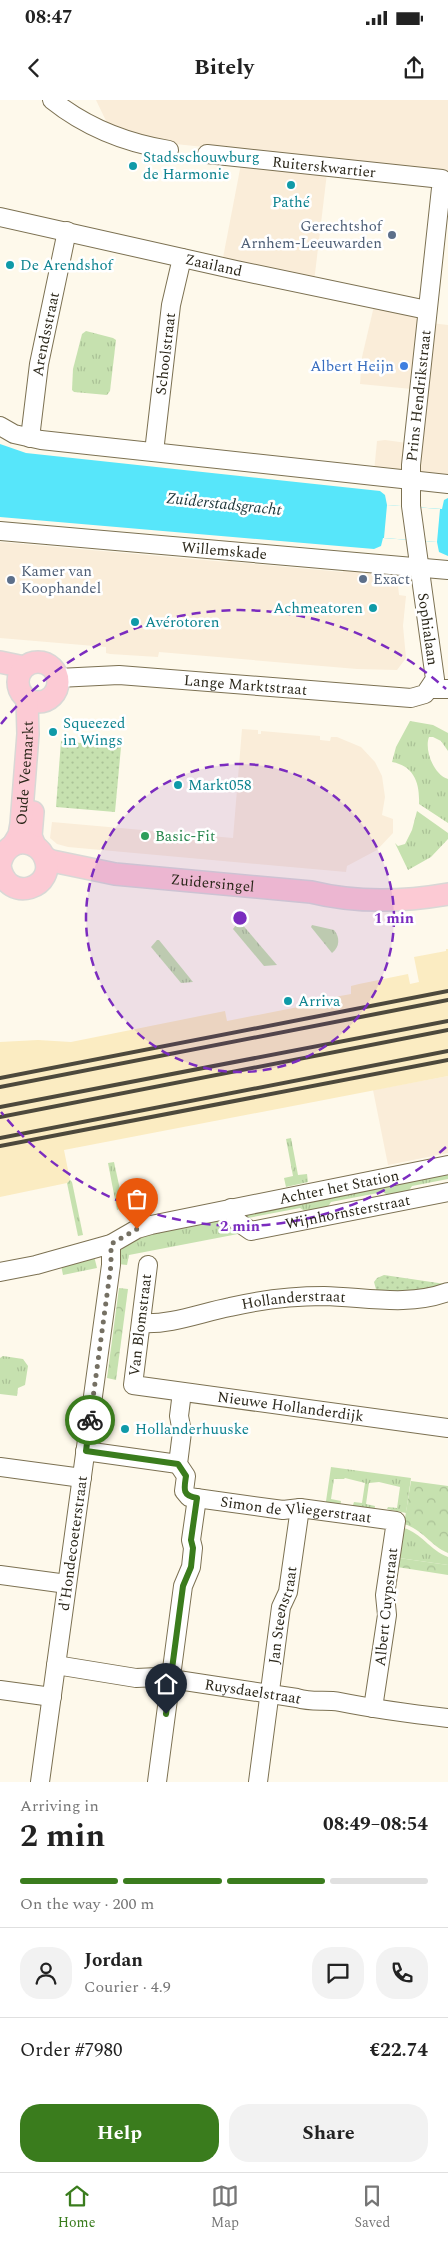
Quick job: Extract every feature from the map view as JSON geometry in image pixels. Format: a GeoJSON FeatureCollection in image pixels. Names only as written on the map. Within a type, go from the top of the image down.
{"type":"FeatureCollection","features":[{"type":"Feature","properties":{"kind":"main road"},"geometry":{"type":"LineString","coordinates":[[0,662],[23,686],[55,693],[58,678],[54,670],[48,665],[40,662],[32,663],[23,686]]}},
{"type":"Feature","properties":{"kind":"main road","name":"Oude Veemarkt"},"geometry":{"type":"LineString","coordinates":[[3,859],[19,834],[22,819],[28,734],[23,686]]}},
{"type":"Feature","properties":{"kind":"main road","name":"Oude Veemarkt"},"geometry":{"type":"LineString","coordinates":[[23,686],[31,836],[41,860]]}},
{"type":"Feature","properties":{"kind":"main road"},"geometry":{"type":"LineString","coordinates":[[20,843],[41,860],[35,886],[22,889],[9,884],[3,859],[20,843]]}},
{"type":"Feature","properties":{"kind":"main road","name":"Zuidersingel"},"geometry":{"type":"LineString","coordinates":[[41,860],[116,874],[311,892],[330,896],[391,895]]}},
{"type":"Feature","properties":{"kind":"main road"},"geometry":{"type":"LineString","coordinates":[[391,895],[448,882]]}},
{"type":"Feature","properties":{"kind":"main road"},"geometry":{"type":"LineString","coordinates":[[391,895],[410,900],[448,894]]}},
{"type":"Feature","properties":{"kind":"street"},"geometry":{"type":"LineString","coordinates":[[52,100],[75,118],[93,127],[132,142],[169,150]]}},
{"type":"Feature","properties":{"kind":"street","name":"Ruiterskwartier"},"geometry":{"type":"LineString","coordinates":[[207,154],[442,179]]}},
{"type":"Feature","properties":{"kind":"street","name":"Prins Hendrikstraat"},"geometry":{"type":"LineString","coordinates":[[415,540],[410,480],[442,179]]}},
{"type":"Feature","properties":{"kind":"street","name":"Zaailand"},"geometry":{"type":"LineString","coordinates":[[0,217],[427,310]]}},
{"type":"Feature","properties":{"kind":"street","name":"Arendsstraat"},"geometry":{"type":"LineString","coordinates":[[30,438],[39,364],[67,231]]}},
{"type":"Feature","properties":{"kind":"street","name":"Schoolstraat"},"geometry":{"type":"LineString","coordinates":[[154,452],[171,305],[182,258]]}},
{"type":"Feature","properties":{"kind":"street"},"geometry":{"type":"LineString","coordinates":[[0,426],[14,434],[30,438],[448,484]]}},
{"type":"Feature","properties":{"kind":"street","name":"Willemskade"},"geometry":{"type":"LineString","coordinates":[[0,531],[448,570]]}},
{"type":"Feature","properties":{"kind":"street","name":"Sophialaan"},"geometry":{"type":"LineString","coordinates":[[415,540],[435,670],[435,679],[429,689]]}},
{"type":"Feature","properties":{"kind":"street","name":"Lange Marktstraat"},"geometry":{"type":"LineString","coordinates":[[58,678],[119,675],[411,698],[425,694],[429,689]]}},
{"type":"Feature","properties":{"kind":"street"},"geometry":{"type":"LineString","coordinates":[[429,689],[448,689]]}},
{"type":"Feature","properties":{"kind":"street","name":"Achter het Station"},"geometry":{"type":"LineString","coordinates":[[231,1208],[448,1165]]}},
{"type":"Feature","properties":{"kind":"street","name":"Wijnhornsterstraat"},"geometry":{"type":"LineString","coordinates":[[231,1208],[238,1222],[250,1231],[448,1192]]}},
{"type":"Feature","properties":{"kind":"street"},"geometry":{"type":"LineString","coordinates":[[0,1272],[36,1265],[111,1244],[137,1229],[151,1224],[231,1208]]}},
{"type":"Feature","properties":{"kind":"street","name":"d'Hondecoeterstraat"},"geometry":{"type":"LineString","coordinates":[[40,1782],[111,1265],[111,1244]]}},
{"type":"Feature","properties":{"kind":"street","name":"Van Blomstraat"},"geometry":{"type":"LineString","coordinates":[[133,1385],[148,1265]]}},
{"type":"Feature","properties":{"kind":"street","name":"Hollanderstraat"},"geometry":{"type":"LineString","coordinates":[[140,1322],[162,1324],[231,1306],[268,1300],[323,1296],[408,1300],[448,1292]]}},
{"type":"Feature","properties":{"kind":"street","name":"Nieuwe Hollanderdijk"},"geometry":{"type":"LineString","coordinates":[[133,1385],[448,1428]]}},
{"type":"Feature","properties":{"kind":"street"},"geometry":{"type":"LineString","coordinates":[[157,1782],[183,1586],[191,1567],[193,1548],[191,1540],[197,1498],[189,1497],[185,1494],[186,1476],[178,1464],[182,1432],[179,1416],[182,1392]]}},
{"type":"Feature","properties":{"kind":"street"},"geometry":{"type":"LineString","coordinates":[[86,1451],[178,1464]]}},
{"type":"Feature","properties":{"kind":"street"},"geometry":{"type":"LineString","coordinates":[[0,1468],[82,1478]]}},
{"type":"Feature","properties":{"kind":"street","name":"Simon de Vliegerstraat"},"geometry":{"type":"LineString","coordinates":[[197,1498],[284,1510],[300,1508],[379,1519]]}},
{"type":"Feature","properties":{"kind":"street","name":"Jan Steenstraat"},"geometry":{"type":"LineString","coordinates":[[258,1782],[281,1607],[288,1592],[300,1508]]}},
{"type":"Feature","properties":{"kind":"street","name":"Albert Cuypstraat"},"geometry":{"type":"LineString","coordinates":[[373,1708],[387,1615],[385,1596],[396,1521],[379,1519]]}},
{"type":"Feature","properties":{"kind":"street"},"geometry":{"type":"LineString","coordinates":[[0,1575],[67,1584]]}},
{"type":"Feature","properties":{"kind":"street","name":"Ruysdaelstraat"},"geometry":{"type":"LineString","coordinates":[[56,1665],[126,1676],[151,1676],[171,1681],[270,1694],[310,1702],[332,1701],[448,1718]]}},
{"type":"Feature","properties":{"kind":"street"},"geometry":{"type":"LineString","coordinates":[[0,1690],[52,1697]]}},
{"type":"Feature","properties":{"kind":"shaded area"},"geometry":{"type":"Polygon","coordinates":[[[96,100],[448,100],[448,173],[166,143],[108,125],[96,100]]]}},
{"type":"Feature","properties":{"kind":"shaded area"},"geometry":{"type":"Polygon","coordinates":[[[241,164],[327,173],[314,282],[222,263],[241,164]]]}},
{"type":"Feature","properties":{"kind":"shaded area"},"geometry":{"type":"Polygon","coordinates":[[[374,306],[420,318],[412,389],[360,384],[362,357],[374,306]]]}},
{"type":"Feature","properties":{"kind":"shaded area"},"geometry":{"type":"Polygon","coordinates":[[[431,323],[448,325],[448,477],[423,477],[416,466],[431,323]]]}},
{"type":"Feature","properties":{"kind":"shaded area"},"geometry":{"type":"Polygon","coordinates":[[[385,440],[407,443],[403,469],[399,473],[374,472],[377,441],[385,440]]]}},
{"type":"Feature","properties":{"kind":"shaded area"},"geometry":{"type":"Polygon","coordinates":[[[0,542],[227,562],[230,559],[233,562],[397,575],[399,595],[406,596],[403,626],[406,658],[397,670],[357,669],[159,652],[158,657],[110,654],[106,653],[106,647],[0,638],[0,542]]]}},
{"type":"Feature","properties":{"kind":"shaded area"},"geometry":{"type":"Polygon","coordinates":[[[242,729],[258,730],[258,734],[261,734],[261,731],[320,736],[320,740],[330,741],[331,737],[337,737],[361,747],[375,762],[382,776],[385,797],[382,815],[393,819],[393,833],[377,850],[347,866],[346,872],[68,847],[57,844],[50,838],[52,822],[233,838],[242,729]]]}},
{"type":"Feature","properties":{"kind":"shaded area"},"geometry":{"type":"Polygon","coordinates":[[[448,949],[448,1076],[64,1150],[70,1180],[67,1183],[0,1197],[0,1042],[38,1040],[71,1042],[225,1011],[227,1021],[318,1003],[318,1000],[351,994],[351,986],[408,974],[410,984],[419,982],[414,957],[446,951],[448,949]]]}},
{"type":"Feature","properties":{"kind":"shaded area"},"geometry":{"type":"Polygon","coordinates":[[[448,1076],[448,1153],[388,1165],[373,1090],[448,1076]]]}},
{"type":"Feature","properties":{"kind":"green space"},"geometry":{"type":"Polygon","coordinates":[[[86,331],[116,340],[110,391],[107,395],[74,392],[72,390],[73,369],[82,334],[86,331]]]}},
{"type":"Feature","properties":{"kind":"green space"},"geometry":{"type":"Polygon","coordinates":[[[410,721],[433,725],[448,733],[448,751],[441,741],[433,737],[429,737],[428,748],[431,761],[438,773],[448,779],[448,823],[419,804],[417,783],[414,777],[406,767],[392,762],[396,747],[410,721]]]}},
{"type":"Feature","properties":{"kind":"green space"},"geometry":{"type":"Polygon","coordinates":[[[61,741],[121,747],[115,812],[56,807],[61,741]]]}},
{"type":"Feature","properties":{"kind":"green space"},"geometry":{"type":"Polygon","coordinates":[[[417,811],[448,833],[448,839],[431,857],[408,870],[395,843],[398,846],[405,844],[412,830],[417,811]]]}},
{"type":"Feature","properties":{"kind":"green space"},"geometry":{"type":"Polygon","coordinates":[[[238,922],[241,923],[277,965],[264,966],[233,929],[238,922]]]}},
{"type":"Feature","properties":{"kind":"green space"},"geometry":{"type":"Polygon","coordinates":[[[312,925],[334,930],[338,942],[337,948],[332,953],[311,927],[312,925]]]}},
{"type":"Feature","properties":{"kind":"green space"},"geometry":{"type":"Polygon","coordinates":[[[159,940],[193,982],[181,983],[151,947],[159,940]]]}},
{"type":"Feature","properties":{"kind":"green space"},"geometry":{"type":"Polygon","coordinates":[[[291,1138],[298,1175],[307,1174],[308,1182],[286,1187],[284,1178],[293,1176],[286,1139],[291,1138]]]}},
{"type":"Feature","properties":{"kind":"green space"},"geometry":{"type":"Polygon","coordinates":[[[114,1162],[124,1208],[117,1210],[108,1163],[114,1162]]]}},
{"type":"Feature","properties":{"kind":"green space"},"geometry":{"type":"Polygon","coordinates":[[[448,1171],[448,1179],[412,1186],[405,1197],[394,1199],[383,1192],[331,1202],[324,1213],[311,1215],[300,1208],[248,1218],[239,1215],[448,1171]]]}},
{"type":"Feature","properties":{"kind":"green space"},"geometry":{"type":"Polygon","coordinates":[[[70,1180],[83,1235],[78,1236],[67,1183],[70,1180]]]}},
{"type":"Feature","properties":{"kind":"green space"},"geometry":{"type":"Polygon","coordinates":[[[227,1215],[241,1229],[238,1234],[129,1255],[127,1265],[118,1264],[121,1250],[137,1235],[227,1215]]]}},
{"type":"Feature","properties":{"kind":"green space"},"geometry":{"type":"Polygon","coordinates":[[[94,1256],[97,1268],[63,1275],[61,1265],[94,1256]]]}},
{"type":"Feature","properties":{"kind":"green space"},"geometry":{"type":"Polygon","coordinates":[[[384,1275],[445,1284],[436,1291],[377,1293],[374,1282],[377,1278],[384,1275]]]}},
{"type":"Feature","properties":{"kind":"green space"},"geometry":{"type":"Polygon","coordinates":[[[119,1288],[128,1289],[116,1380],[107,1378],[119,1288]]]}},
{"type":"Feature","properties":{"kind":"green space"},"geometry":{"type":"Polygon","coordinates":[[[3,1356],[23,1359],[28,1366],[25,1385],[18,1388],[17,1396],[0,1394],[0,1358],[3,1356]]]}},
{"type":"Feature","properties":{"kind":"green space"},"geometry":{"type":"Polygon","coordinates":[[[331,1467],[411,1478],[406,1513],[387,1509],[388,1507],[397,1508],[400,1487],[379,1482],[369,1483],[366,1504],[375,1506],[374,1512],[352,1508],[354,1502],[362,1503],[365,1483],[345,1478],[334,1479],[331,1499],[341,1501],[340,1507],[325,1508],[331,1467]]]}},
{"type":"Feature","properties":{"kind":"green space"},"geometry":{"type":"Polygon","coordinates":[[[411,1481],[448,1486],[448,1553],[410,1526],[404,1524],[411,1481]]]}},
{"type":"Feature","properties":{"kind":"green space"},"geometry":{"type":"Polygon","coordinates":[[[404,1528],[410,1530],[448,1557],[448,1565],[399,1558],[404,1528]]]}},
{"type":"Feature","properties":{"kind":"green space"},"geometry":{"type":"Polygon","coordinates":[[[399,1558],[448,1565],[448,1575],[397,1567],[399,1558]]]}},
{"type":"Feature","properties":{"kind":"water","name":"Zuiderstadsgracht"},"geometry":{"type":"Polygon","coordinates":[[[0,444],[26,453],[380,491],[385,495],[387,505],[442,509],[444,500],[448,498],[448,556],[439,552],[437,542],[383,538],[381,546],[374,549],[0,517],[0,444]]]}},
{"type":"Feature","properties":{"kind":"pier"},"geometry":{"type":"Polygon","coordinates":[[[387,505],[440,509],[437,542],[384,538],[387,505]]]}},
{"type":"Feature","properties":{"kind":"railway"},"geometry":{"type":"LineString","coordinates":[[0,1078],[448,991]]}},
{"type":"Feature","properties":{"kind":"railway"},"geometry":{"type":"LineString","coordinates":[[0,1087],[448,1000]]}},
{"type":"Feature","properties":{"kind":"railway"},"geometry":{"type":"LineString","coordinates":[[0,1107],[448,1021]]}},
{"type":"Feature","properties":{"kind":"railway"},"geometry":{"type":"LineString","coordinates":[[0,1117],[448,1030]]}},
{"type":"Feature","properties":{"kind":"railway"},"geometry":{"type":"LineString","coordinates":[[0,1138],[448,1051]]}},
{"type":"Feature","properties":{"kind":"railway"},"geometry":{"type":"LineString","coordinates":[[0,1146],[448,1060]]}},
{"type":"Feature","properties":{"kind":"way so far"},"geometry":{"type":"LineString","coordinates":[[90,1420],[111,1265],[111,1244],[137,1229]]}},
{"type":"Feature","properties":{"kind":"place","name":"Stadsschouwburg de Harmonie"},"geometry":{"type":"Point","coordinates":[133,166]}},
{"type":"Feature","properties":{"kind":"place","name":"Pathé"},"geometry":{"type":"Point","coordinates":[291,185]}},
{"type":"Feature","properties":{"kind":"place","name":"Gerechtshof Arnhem-Leeuwarden"},"geometry":{"type":"Point","coordinates":[392,235]}},
{"type":"Feature","properties":{"kind":"place","name":"De Arendshof"},"geometry":{"type":"Point","coordinates":[10,265]}},
{"type":"Feature","properties":{"kind":"place","name":"Albert Heijn"},"geometry":{"type":"Point","coordinates":[404,366]}},
{"type":"Feature","properties":{"kind":"place","name":"Exact"},"geometry":{"type":"Point","coordinates":[363,579]}},
{"type":"Feature","properties":{"kind":"place","name":"Kamer van Koophandel"},"geometry":{"type":"Point","coordinates":[11,580]}},
{"type":"Feature","properties":{"kind":"place","name":"Achmeatoren"},"geometry":{"type":"Point","coordinates":[373,608]}},
{"type":"Feature","properties":{"kind":"place","name":"Avérotoren"},"geometry":{"type":"Point","coordinates":[135,622]}},
{"type":"Feature","properties":{"kind":"place","name":"Squeezed in Wings"},"geometry":{"type":"Point","coordinates":[53,732]}},
{"type":"Feature","properties":{"kind":"place","name":"Markt058"},"geometry":{"type":"Point","coordinates":[178,785]}},
{"type":"Feature","properties":{"kind":"place","name":"Basic-Fit"},"geometry":{"type":"Point","coordinates":[145,836]}},
{"type":"Feature","properties":{"kind":"place","name":"Arriva"},"geometry":{"type":"Point","coordinates":[288,1001]}},
{"type":"Feature","properties":{"kind":"place","name":"Hollanderhuuske"},"geometry":{"type":"Point","coordinates":[125,1429]}},
{"type":"Feature","properties":{"kind":"route"},"geometry":{"type":"LineString","coordinates":[[90,1420],[86,1451],[178,1464],[186,1476],[185,1494],[189,1497],[197,1498],[191,1540],[193,1548],[191,1567],[183,1586],[166,1714]]}}]}
